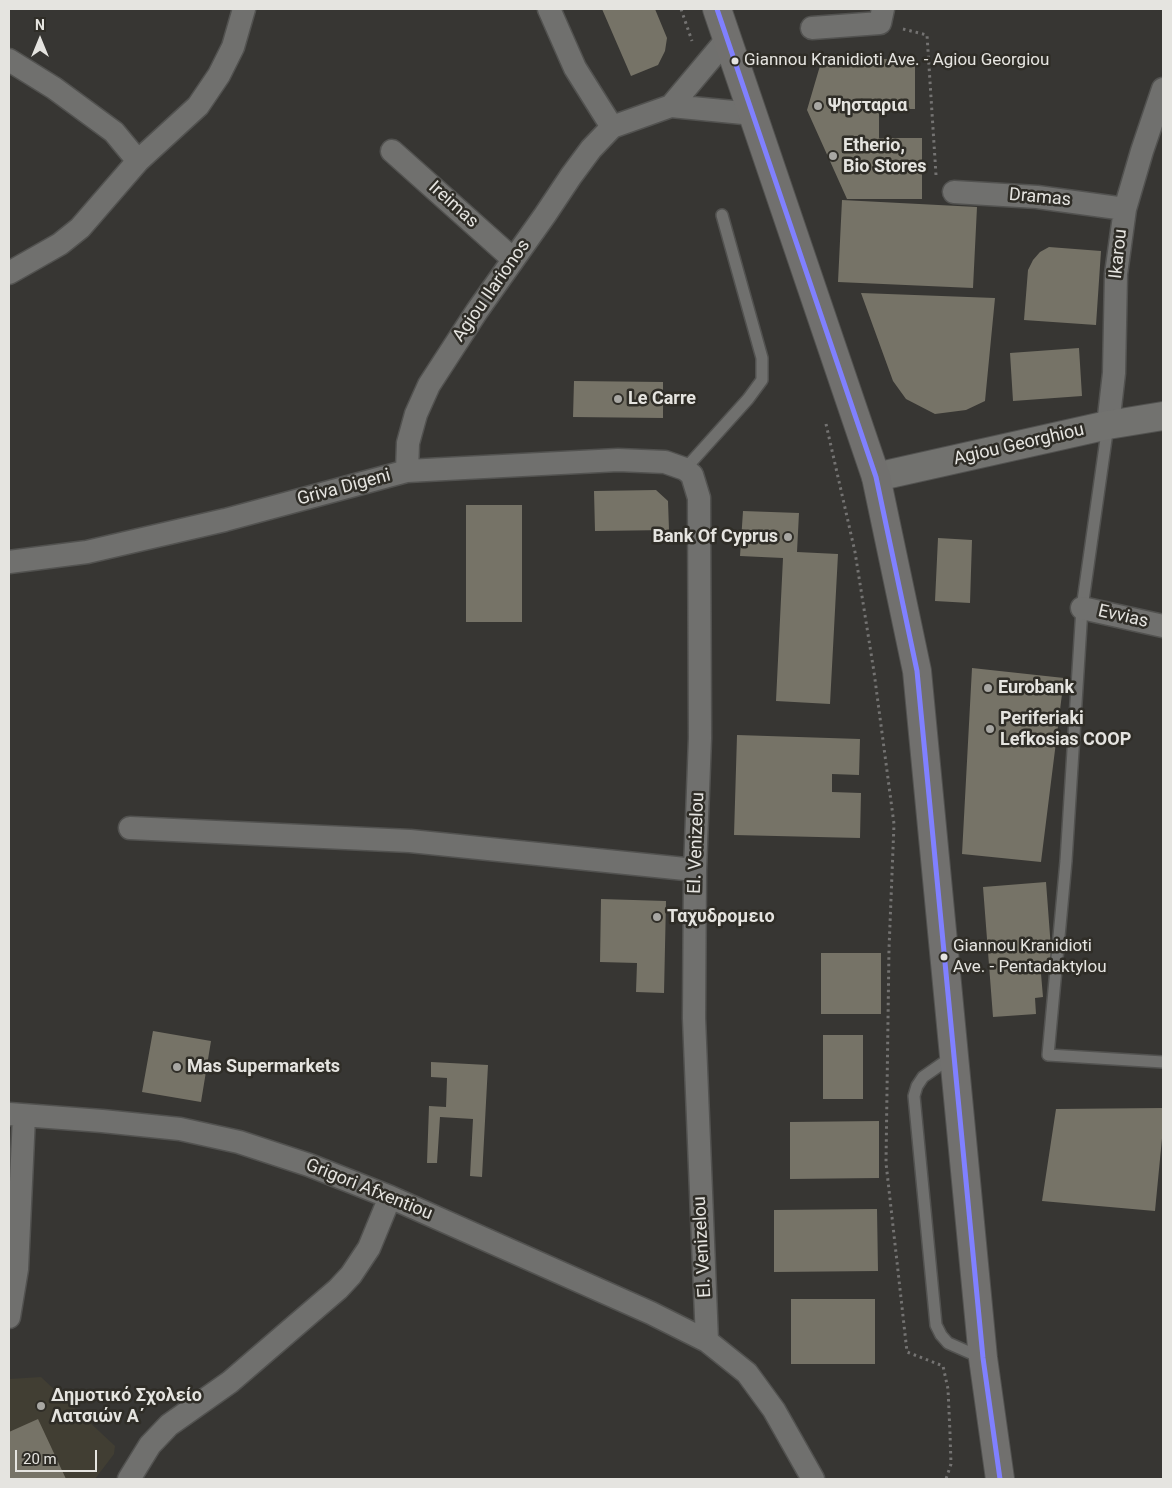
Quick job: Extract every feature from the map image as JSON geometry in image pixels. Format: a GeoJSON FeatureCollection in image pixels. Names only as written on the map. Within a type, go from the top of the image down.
{"type":"FeatureCollection","features":[{"type":"Feature","properties":{"kind":"main road"},"geometry":{"type":"LineString","coordinates":[[717,9],[876,477],[917,671],[983,1358],[1000,1479]]}},
{"type":"Feature","properties":{"kind":"main road","name":"Agiou Georghiou"},"geometry":{"type":"LineString","coordinates":[[876,477],[1108,425],[1163,416]]}},
{"type":"Feature","properties":{"kind":"street"},"geometry":{"type":"LineString","coordinates":[[9,273],[60,244],[80,228],[138,161],[198,106],[219,76],[233,47],[244,9]]}},
{"type":"Feature","properties":{"kind":"street"},"geometry":{"type":"LineString","coordinates":[[549,9],[575,68],[612,127],[671,106],[754,114]]}},
{"type":"Feature","properties":{"kind":"street"},"geometry":{"type":"LineString","coordinates":[[812,28],[882,16]]}},
{"type":"Feature","properties":{"kind":"street"},"geometry":{"type":"LineString","coordinates":[[671,106],[728,38]]}},
{"type":"Feature","properties":{"kind":"street"},"geometry":{"type":"LineString","coordinates":[[9,60],[54,88],[114,132],[138,161]]}},
{"type":"Feature","properties":{"kind":"street","name":"Ikarou"},"geometry":{"type":"LineString","coordinates":[[1108,425],[1114,373],[1116,274],[1125,209],[1163,89]]}},
{"type":"Feature","properties":{"kind":"street","name":"Agiou Ilarionos"},"geometry":{"type":"LineString","coordinates":[[407,471],[410,436],[416,414],[429,385],[477,311],[545,216],[571,176],[612,127]]}},
{"type":"Feature","properties":{"kind":"street","name":"Ireimas"},"geometry":{"type":"LineString","coordinates":[[392,151],[513,259]]}},
{"type":"Feature","properties":{"kind":"street","name":"Dramas"},"geometry":{"type":"LineString","coordinates":[[954,192],[1036,197],[1125,209]]}},
{"type":"Feature","properties":{"kind":"street","name":"Griva Digeni"},"geometry":{"type":"LineString","coordinates":[[9,562],[87,552],[225,520],[407,471],[618,460],[665,462],[685,468]]}},
{"type":"Feature","properties":{"kind":"street","name":"El. Venizelou"},"geometry":{"type":"LineString","coordinates":[[685,468],[692,475],[699,498],[700,738],[695,870],[694,1018],[707,1341]]}},
{"type":"Feature","properties":{"kind":"street","name":"Evvias"},"geometry":{"type":"LineString","coordinates":[[1082,608],[1163,626]]}},
{"type":"Feature","properties":{"kind":"street"},"geometry":{"type":"LineString","coordinates":[[130,828],[410,841],[695,870]]}},
{"type":"Feature","properties":{"kind":"street"},"geometry":{"type":"LineString","coordinates":[[9,1317],[17,1269],[16,1115]]}},
{"type":"Feature","properties":{"kind":"street","name":"Grigori Afxentiou"},"geometry":{"type":"LineString","coordinates":[[16,1115],[180,1129],[239,1142],[309,1165],[390,1197],[651,1313],[707,1341],[747,1373],[774,1410],[813,1479]]}},
{"type":"Feature","properties":{"kind":"street"},"geometry":{"type":"LineString","coordinates":[[129,1479],[150,1445],[169,1425],[230,1382],[317,1309],[351,1275],[375,1236],[390,1197]]}},
{"type":"Feature","properties":{"kind":"lane"},"geometry":{"type":"LineString","coordinates":[[685,468],[748,399],[762,380],[762,358],[722,216]]}},
{"type":"Feature","properties":{"kind":"lane"},"geometry":{"type":"LineString","coordinates":[[1108,425],[1082,608],[1066,861],[1048,1055],[1163,1062]]}},
{"type":"Feature","properties":{"kind":"lane"},"geometry":{"type":"LineString","coordinates":[[954,1055],[923,1077],[917,1086],[914,1096],[934,1306],[936,1325],[948,1343],[983,1358]]}},
{"type":"Feature","properties":{"kind":"path"},"geometry":{"type":"LineString","coordinates":[[681,9],[701,70]]}},
{"type":"Feature","properties":{"kind":"path"},"geometry":{"type":"LineString","coordinates":[[882,16],[928,35],[935,174],[954,192]]}},
{"type":"Feature","properties":{"kind":"path"},"geometry":{"type":"LineString","coordinates":[[825,419],[855,552],[874,672],[894,824],[889,949],[886,1163],[907,1352],[943,1366],[948,1389],[951,1464],[946,1479]]}},
{"type":"Feature","properties":{"kind":"shaded area","name":"Δημοτικό Σχολείο Λατσιών Α΄"},"geometry":{"type":"Polygon","coordinates":[[[41,1377],[115,1446],[114,1454],[95,1479],[9,1479],[9,1379],[41,1377]]]}},
{"type":"Feature","properties":{"kind":"building"},"geometry":{"type":"Polygon","coordinates":[[[602,9],[655,9],[667,38],[665,51],[658,65],[631,76],[602,9]]]}},
{"type":"Feature","properties":{"kind":"building"},"geometry":{"type":"Polygon","coordinates":[[[822,59],[915,59],[915,109],[879,109],[879,138],[922,138],[922,199],[847,199],[807,110],[822,59]]]}},
{"type":"Feature","properties":{"kind":"building"},"geometry":{"type":"Polygon","coordinates":[[[842,200],[977,207],[973,288],[838,282],[842,200]]]}},
{"type":"Feature","properties":{"kind":"building"},"geometry":{"type":"Polygon","coordinates":[[[1049,247],[1101,251],[1096,325],[1024,320],[1028,270],[1040,252],[1049,247]]]}},
{"type":"Feature","properties":{"kind":"building"},"geometry":{"type":"Polygon","coordinates":[[[861,293],[995,298],[985,401],[966,410],[935,414],[906,399],[893,381],[861,293]]]}},
{"type":"Feature","properties":{"kind":"building"},"geometry":{"type":"Polygon","coordinates":[[[1079,348],[1082,396],[1013,401],[1010,353],[1079,348]]]}},
{"type":"Feature","properties":{"kind":"building","name":"Le Carre"},"geometry":{"type":"Polygon","coordinates":[[[574,381],[663,382],[663,418],[573,417],[574,381]]]}},
{"type":"Feature","properties":{"kind":"building"},"geometry":{"type":"Polygon","coordinates":[[[656,490],[668,501],[669,530],[595,531],[594,491],[656,490]]]}},
{"type":"Feature","properties":{"kind":"building"},"geometry":{"type":"Polygon","coordinates":[[[466,505],[522,505],[522,622],[466,622],[466,505]]]}},
{"type":"Feature","properties":{"kind":"building"},"geometry":{"type":"Polygon","coordinates":[[[743,511],[799,513],[797,552],[838,554],[830,704],[776,701],[783,558],[740,556],[743,511]]]}},
{"type":"Feature","properties":{"kind":"building"},"geometry":{"type":"Polygon","coordinates":[[[938,538],[972,540],[970,603],[935,601],[938,538]]]}},
{"type":"Feature","properties":{"kind":"building"},"geometry":{"type":"Polygon","coordinates":[[[972,668],[1064,678],[1041,862],[962,854],[972,668]]]}},
{"type":"Feature","properties":{"kind":"building"},"geometry":{"type":"Polygon","coordinates":[[[737,735],[860,739],[859,775],[832,774],[832,792],[861,793],[860,838],[734,835],[737,735]]]}},
{"type":"Feature","properties":{"kind":"building"},"geometry":{"type":"Polygon","coordinates":[[[1046,882],[1052,962],[1040,962],[1043,997],[1035,998],[1036,1014],[993,1017],[983,887],[1046,882]]]}},
{"type":"Feature","properties":{"kind":"building"},"geometry":{"type":"Polygon","coordinates":[[[601,899],[666,901],[664,993],[636,992],[637,963],[600,962],[601,899]]]}},
{"type":"Feature","properties":{"kind":"building"},"geometry":{"type":"Polygon","coordinates":[[[821,953],[881,953],[881,1014],[821,1014],[821,953]]]}},
{"type":"Feature","properties":{"kind":"building","name":"Mas Supermarkets"},"geometry":{"type":"Polygon","coordinates":[[[153,1031],[211,1041],[201,1102],[142,1092],[153,1031]]]}},
{"type":"Feature","properties":{"kind":"building"},"geometry":{"type":"Polygon","coordinates":[[[823,1035],[863,1035],[863,1099],[823,1099],[823,1035]]]}},
{"type":"Feature","properties":{"kind":"building"},"geometry":{"type":"Polygon","coordinates":[[[431,1062],[488,1065],[482,1177],[470,1176],[473,1119],[440,1117],[437,1163],[427,1163],[429,1106],[446,1107],[447,1078],[431,1077],[431,1062]]]}},
{"type":"Feature","properties":{"kind":"building"},"geometry":{"type":"Polygon","coordinates":[[[1163,1108],[1163,1128],[1155,1211],[1042,1201],[1056,1109],[1163,1108]]]}},
{"type":"Feature","properties":{"kind":"building"},"geometry":{"type":"Polygon","coordinates":[[[879,1121],[879,1178],[790,1179],[790,1122],[879,1121]]]}},
{"type":"Feature","properties":{"kind":"building"},"geometry":{"type":"Polygon","coordinates":[[[877,1209],[878,1271],[774,1272],[774,1210],[877,1209]]]}},
{"type":"Feature","properties":{"kind":"building"},"geometry":{"type":"Polygon","coordinates":[[[791,1299],[875,1299],[875,1364],[791,1364],[791,1299]]]}},
{"type":"Feature","properties":{"kind":"building"},"geometry":{"type":"Polygon","coordinates":[[[38,1419],[66,1479],[9,1479],[9,1432],[38,1419]]]}},
{"type":"Feature","properties":{"kind":"transit line"},"geometry":{"type":"LineString","coordinates":[[717,9],[876,477],[917,671],[983,1358],[1000,1479]]}},
{"type":"Feature","properties":{"kind":"place","name":"Giannou Kranidioti Ave. - Agiou Georgiou"},"geometry":{"type":"Point","coordinates":[735,61]}},
{"type":"Feature","properties":{"kind":"place","name":"Ψησταρια"},"geometry":{"type":"Point","coordinates":[818,106]}},
{"type":"Feature","properties":{"kind":"place","name":"Etherio, Bio Stores"},"geometry":{"type":"Point","coordinates":[833,156]}},
{"type":"Feature","properties":{"kind":"place","name":"Le Carre"},"geometry":{"type":"Point","coordinates":[618,399]}},
{"type":"Feature","properties":{"kind":"place","name":"Bank Of Cyprus"},"geometry":{"type":"Point","coordinates":[788,537]}},
{"type":"Feature","properties":{"kind":"place","name":"Eurobank"},"geometry":{"type":"Point","coordinates":[988,688]}},
{"type":"Feature","properties":{"kind":"place","name":"Periferiaki Lefkosias COOP"},"geometry":{"type":"Point","coordinates":[990,729]}},
{"type":"Feature","properties":{"kind":"place","name":"Ταχυδρομειο"},"geometry":{"type":"Point","coordinates":[657,917]}},
{"type":"Feature","properties":{"kind":"place","name":"Giannou Kranidioti Ave. - Pentadaktylou"},"geometry":{"type":"Point","coordinates":[944,957]}},
{"type":"Feature","properties":{"kind":"place","name":"Mas Supermarkets"},"geometry":{"type":"Point","coordinates":[177,1067]}},
{"type":"Feature","properties":{"kind":"place","name":"Δημοτικό Σχολείο Λατσιών Α΄"},"geometry":{"type":"Point","coordinates":[41,1406]}}]}
